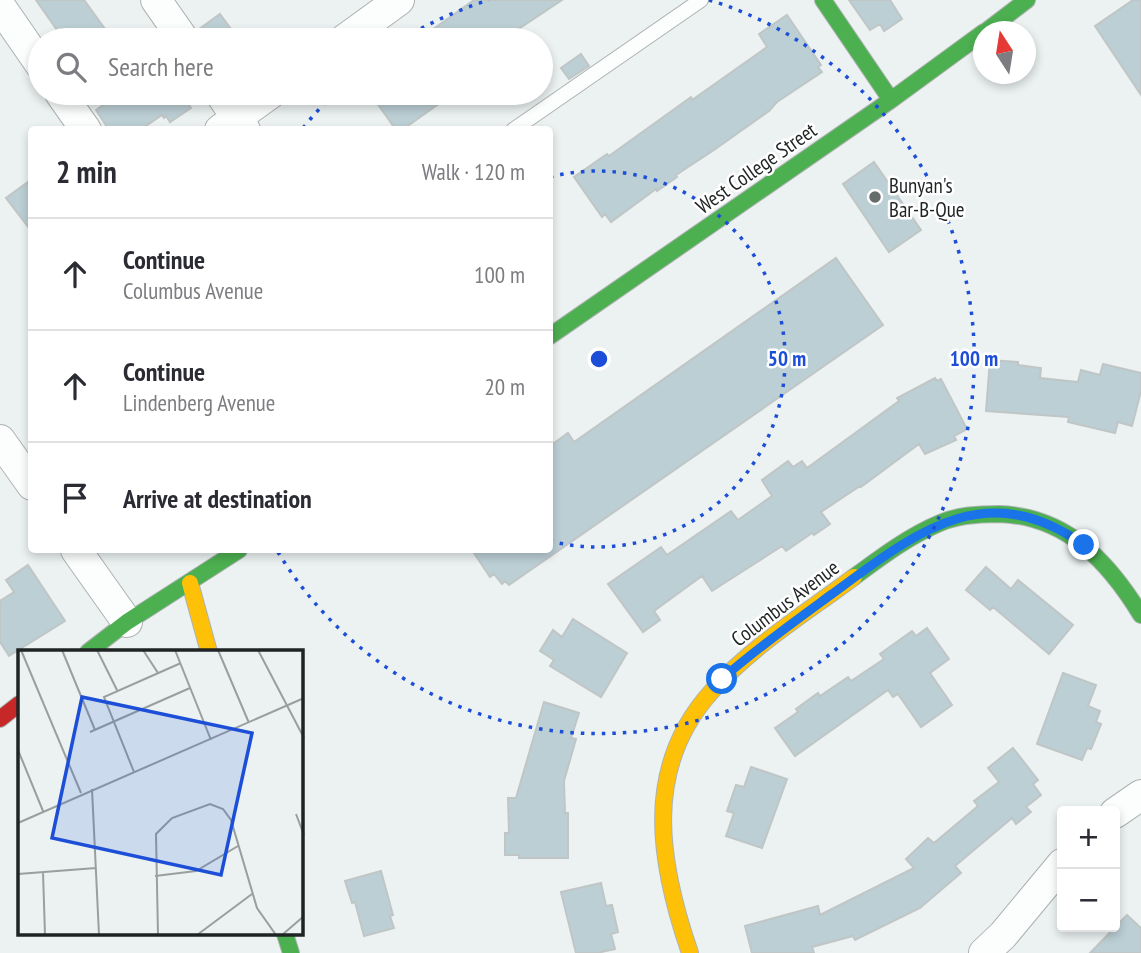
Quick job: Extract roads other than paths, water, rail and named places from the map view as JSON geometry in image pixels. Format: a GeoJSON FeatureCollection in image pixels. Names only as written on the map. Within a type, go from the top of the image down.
{"type":"FeatureCollection","features":[{"type":"Feature","properties":{"kind":"street"},"geometry":{"type":"LineString","coordinates":[[156,0],[176,28]]}},
{"type":"Feature","properties":{"kind":"street"},"geometry":{"type":"LineString","coordinates":[[361,28],[400,0]]}},
{"type":"Feature","properties":{"kind":"street"},"geometry":{"type":"LineString","coordinates":[[823,0],[891,100]]}},
{"type":"Feature","properties":{"kind":"street","name":"West College Street"},"geometry":{"type":"LineString","coordinates":[[999,21],[1027,0]]}},
{"type":"Feature","properties":{"kind":"street"},"geometry":{"type":"LineString","coordinates":[[0,6],[28,47]]}},
{"type":"Feature","properties":{"kind":"street","name":"West College Street"},"geometry":{"type":"LineString","coordinates":[[553,334],[891,100],[973,40]]}},
{"type":"Feature","properties":{"kind":"street"},"geometry":{"type":"LineString","coordinates":[[68,105],[83,126]]}},
{"type":"Feature","properties":{"kind":"street"},"geometry":{"type":"LineString","coordinates":[[225,105],[234,125],[257,105]]}},
{"type":"Feature","properties":{"kind":"street"},"geometry":{"type":"LineString","coordinates":[[0,440],[28,479]]}},
{"type":"Feature","properties":{"kind":"street","name":"Columbus Avenue"},"geometry":{"type":"LineString","coordinates":[[690,953],[672,902],[661,842],[661,812],[673,754],[686,727],[702,702],[745,658],[867,568],[916,536],[943,522],[972,514],[1031,516],[1060,528],[1107,564],[1126,587],[1141,615]]}},
{"type":"Feature","properties":{"kind":"street"},"geometry":{"type":"LineString","coordinates":[[78,553],[127,622]]}},
{"type":"Feature","properties":{"kind":"street"},"geometry":{"type":"LineString","coordinates":[[91,650],[127,622],[235,553]]}},
{"type":"Feature","properties":{"kind":"street"},"geometry":{"type":"LineString","coordinates":[[190,583],[208,650]]}},
{"type":"Feature","properties":{"kind":"street"},"geometry":{"type":"LineString","coordinates":[[0,719],[18,705]]}},
{"type":"Feature","properties":{"kind":"street"},"geometry":{"type":"LineString","coordinates":[[1120,810],[1141,795]]}},
{"type":"Feature","properties":{"kind":"street"},"geometry":{"type":"LineString","coordinates":[[984,953],[1003,935],[1058,869]]}},
{"type":"Feature","properties":{"kind":"street"},"geometry":{"type":"LineString","coordinates":[[286,936],[291,953]]}},
{"type":"Feature","properties":{"kind":"lane"},"geometry":{"type":"LineString","coordinates":[[553,102],[701,0]]}},
{"type":"Feature","properties":{"kind":"lane"},"geometry":{"type":"LineString","coordinates":[[519,126],[549,105]]}},
{"type":"Feature","properties":{"kind":"place","name":"Bunyan's Bar-B-Que"},"geometry":{"type":"Point","coordinates":[875,197]}}]}
